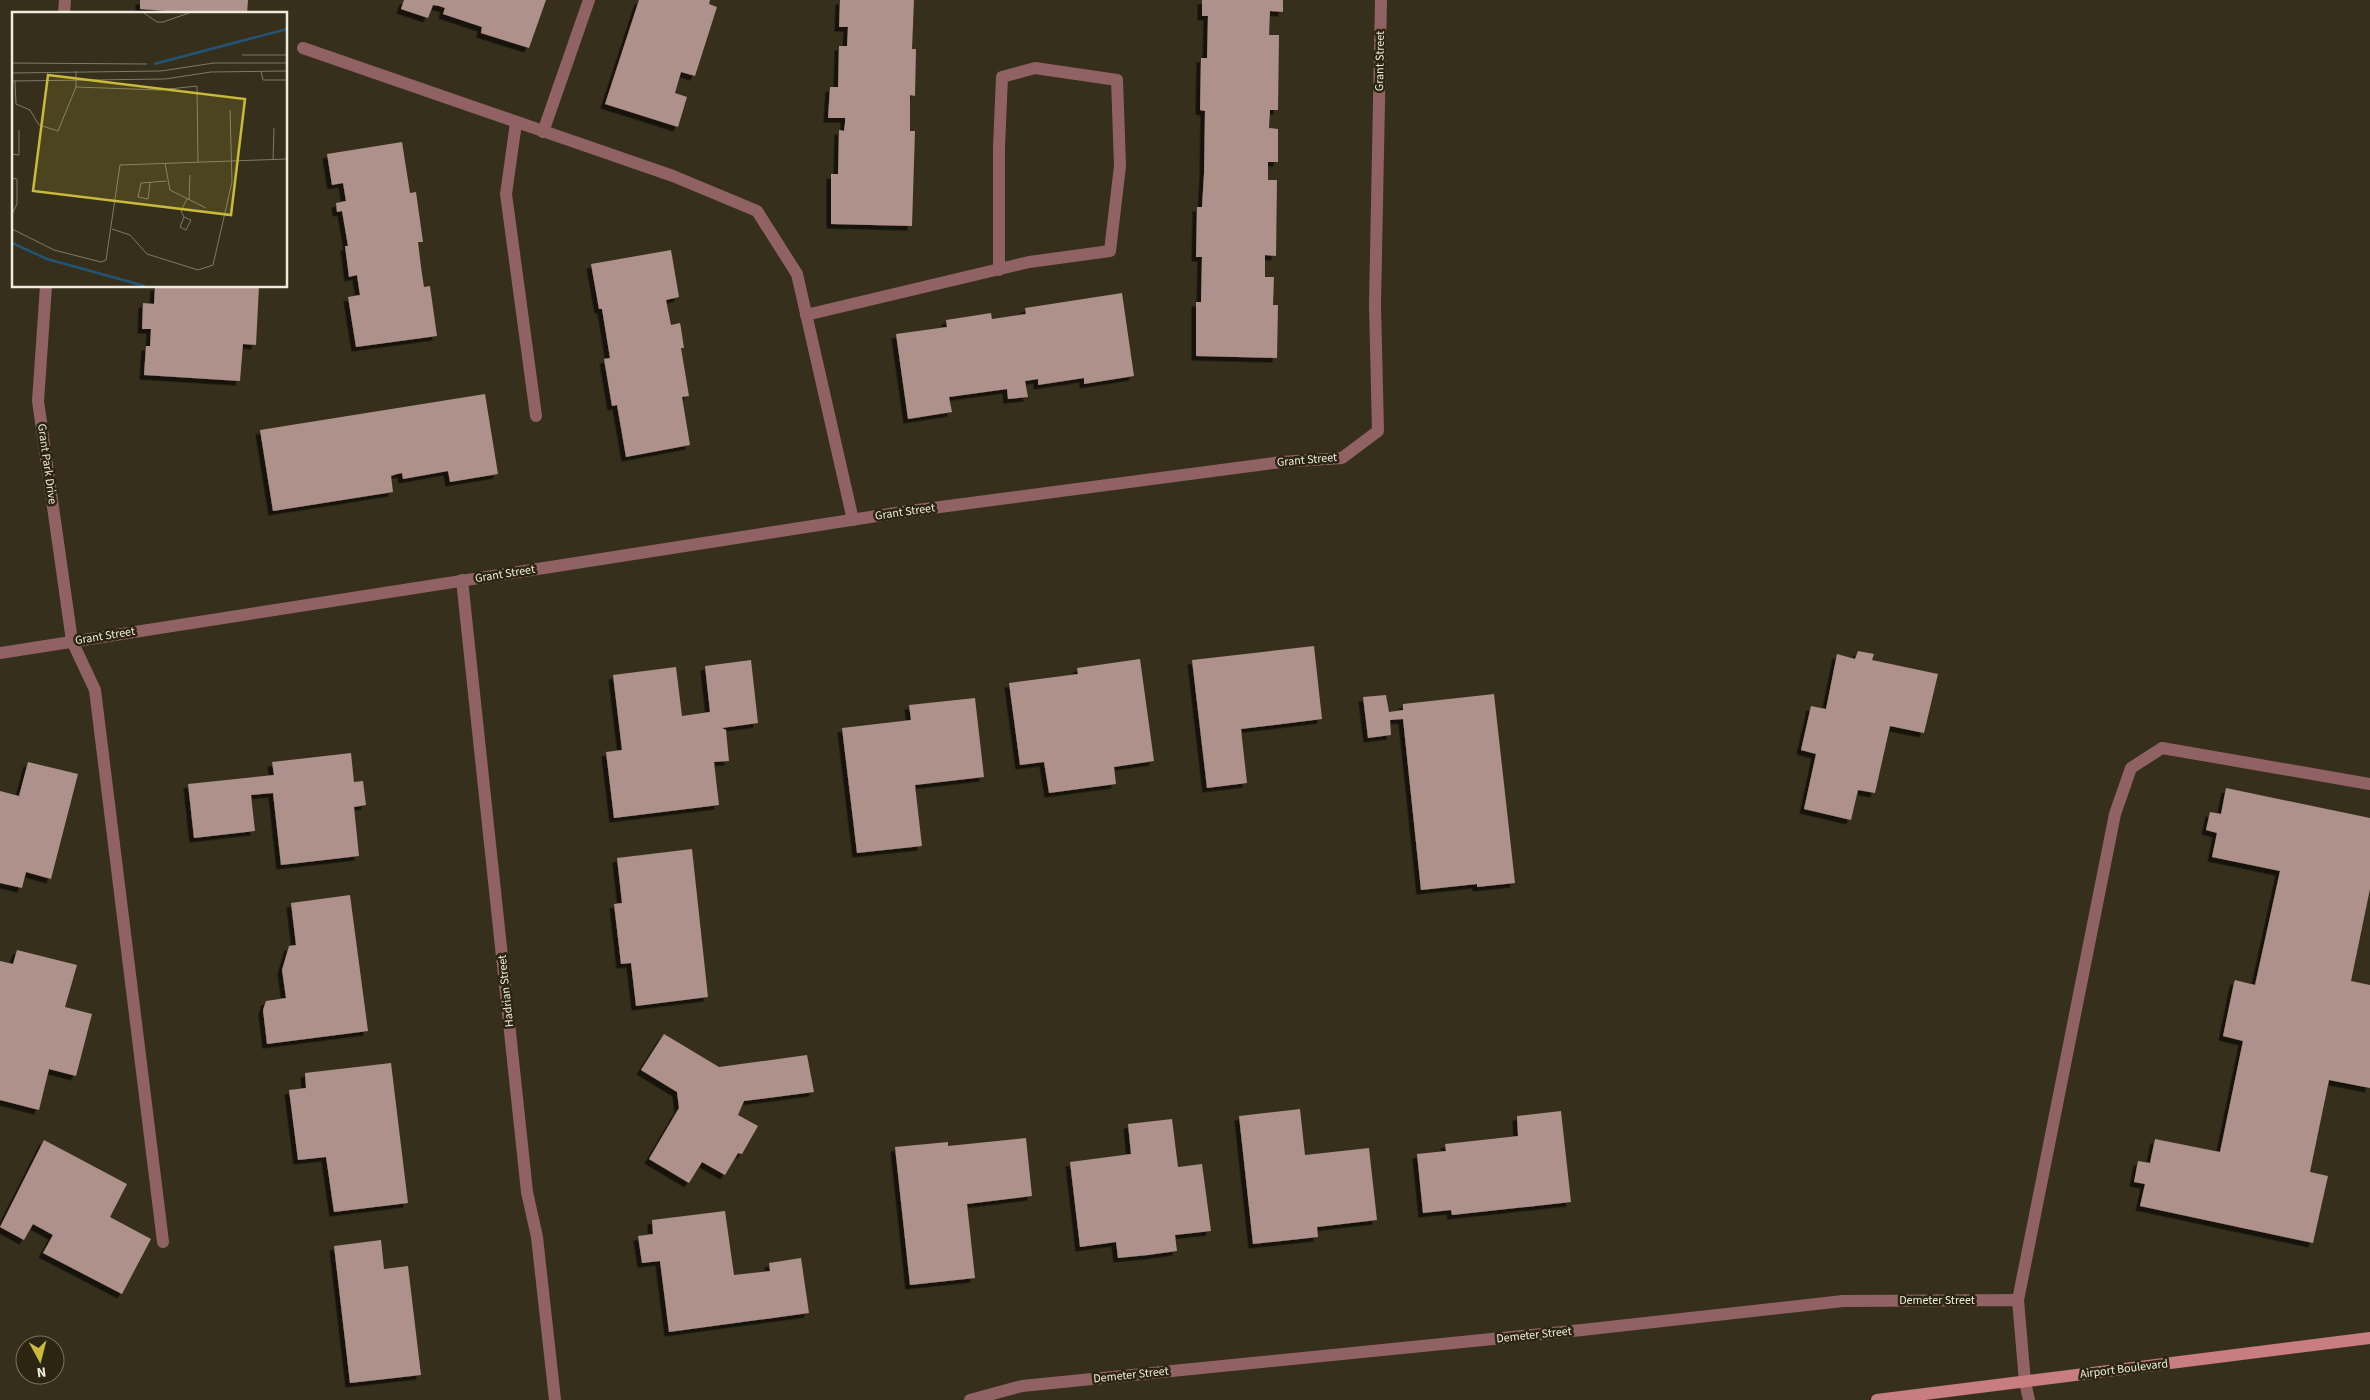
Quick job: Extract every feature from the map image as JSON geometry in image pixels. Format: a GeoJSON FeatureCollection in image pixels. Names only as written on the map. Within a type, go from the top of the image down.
{"type":"FeatureCollection","features":[{"type":"Feature","properties":{"kind":"main road","name":"Airport Boulevard"},"geometry":{"type":"LineString","coordinates":[[1878,1400],[2370,1338]]}},
{"type":"Feature","properties":{"kind":"street"},"geometry":{"type":"LineString","coordinates":[[543,132],[589,0]]}},
{"type":"Feature","properties":{"kind":"street","name":"Grant Street"},"geometry":{"type":"LineString","coordinates":[[0,653],[853,520],[1281,462],[1342,458],[1378,431],[1375,305],[1381,0]]}},
{"type":"Feature","properties":{"kind":"street"},"geometry":{"type":"LineString","coordinates":[[303,48],[674,176],[757,211],[797,274],[853,520]]}},
{"type":"Feature","properties":{"kind":"street"},"geometry":{"type":"LineString","coordinates":[[806,315],[1000,270],[1029,262],[1110,251],[1120,166],[1117,80],[1035,68],[1002,77],[999,157],[1000,270]]}},
{"type":"Feature","properties":{"kind":"street"},"geometry":{"type":"LineString","coordinates":[[516,123],[506,194],[536,416]]}},
{"type":"Feature","properties":{"kind":"street","name":"Grant Park Drive"},"geometry":{"type":"LineString","coordinates":[[46,288],[38,401],[72,641],[95,690],[163,1242]]}},
{"type":"Feature","properties":{"kind":"street","name":"Hadrian Street"},"geometry":{"type":"LineString","coordinates":[[462,580],[527,1192],[537,1237],[555,1400]]}},
{"type":"Feature","properties":{"kind":"street"},"geometry":{"type":"LineString","coordinates":[[2029,1400],[2025,1382],[2018,1300],[2115,814],[2131,768],[2162,748],[2370,784]]}},
{"type":"Feature","properties":{"kind":"street","name":"Demeter Street"},"geometry":{"type":"LineString","coordinates":[[970,1400],[1022,1386],[1582,1330],[1843,1301],[2018,1300]]}},
{"type":"Feature","properties":{"kind":"building"},"geometry":{"type":"Polygon","coordinates":[[[140,0],[248,0],[247,12],[167,12],[140,9],[140,0]]]}},
{"type":"Feature","properties":{"kind":"building"},"geometry":{"type":"Polygon","coordinates":[[[404,0],[546,0],[529,48],[481,33],[482,27],[443,14],[445,8],[439,6],[433,5],[428,18],[401,9],[404,0]]]}},
{"type":"Feature","properties":{"kind":"building"},"geometry":{"type":"Polygon","coordinates":[[[639,0],[710,0],[709,4],[717,7],[695,76],[681,72],[675,93],[687,97],[678,127],[605,104],[639,0]]]}},
{"type":"Feature","properties":{"kind":"building"},"geometry":{"type":"Polygon","coordinates":[[[840,0],[914,0],[912,49],[916,49],[915,96],[910,95],[910,131],[915,131],[912,226],[831,224],[831,174],[838,174],[839,130],[844,131],[845,123],[845,118],[828,118],[830,87],[838,87],[839,46],[847,46],[848,27],[839,27],[840,0]]]}},
{"type":"Feature","properties":{"kind":"building"},"geometry":{"type":"Polygon","coordinates":[[[1202,0],[1283,0],[1283,12],[1270,11],[1269,35],[1279,35],[1278,110],[1270,110],[1269,128],[1278,129],[1278,162],[1268,162],[1268,180],[1277,180],[1276,256],[1265,255],[1265,277],[1274,277],[1273,305],[1278,305],[1277,358],[1196,356],[1196,302],[1201,302],[1202,257],[1196,257],[1197,207],[1202,207],[1204,174],[1205,111],[1200,110],[1201,58],[1207,58],[1208,16],[1202,16],[1202,0]]]}},
{"type":"Feature","properties":{"kind":"building"},"geometry":{"type":"Polygon","coordinates":[[[402,142],[410,193],[416,192],[423,242],[418,242],[421,267],[424,287],[430,286],[437,336],[356,347],[348,297],[360,295],[357,275],[349,277],[345,246],[348,246],[342,211],[337,212],[336,203],[346,201],[343,183],[332,185],[327,154],[402,142]]]}},
{"type":"Feature","properties":{"kind":"building"},"geometry":{"type":"Polygon","coordinates":[[[671,250],[679,297],[666,300],[671,325],[680,323],[681,328],[684,348],[681,348],[689,396],[682,397],[690,445],[626,457],[617,405],[612,406],[604,359],[610,358],[602,309],[599,309],[591,264],[671,250]]]}},
{"type":"Feature","properties":{"kind":"building"},"geometry":{"type":"Polygon","coordinates":[[[155,288],[259,288],[256,345],[243,344],[240,381],[144,375],[146,346],[150,346],[151,329],[142,329],[143,303],[154,304],[155,288]]]}},
{"type":"Feature","properties":{"kind":"building"},"geometry":{"type":"Polygon","coordinates":[[[1122,293],[1134,376],[1084,384],[1084,378],[1038,385],[1038,379],[1025,381],[1028,397],[1008,399],[1007,389],[949,397],[952,412],[908,419],[896,334],[947,327],[946,320],[991,313],[992,319],[1026,314],[1025,308],[1122,293]]]}},
{"type":"Feature","properties":{"kind":"building"},"geometry":{"type":"Polygon","coordinates":[[[485,394],[498,474],[450,482],[448,471],[403,479],[402,473],[391,476],[393,492],[273,511],[260,430],[485,394]]]}},
{"type":"Feature","properties":{"kind":"building"},"geometry":{"type":"Polygon","coordinates":[[[1314,646],[1322,719],[1241,729],[1247,783],[1207,788],[1192,660],[1314,646]]]}},
{"type":"Feature","properties":{"kind":"building"},"geometry":{"type":"Polygon","coordinates":[[[1858,651],[1874,654],[1872,660],[1938,674],[1924,733],[1890,726],[1875,793],[1858,790],[1851,820],[1804,809],[1816,754],[1801,750],[1811,706],[1826,709],[1837,654],[1855,659],[1858,651]]]}},
{"type":"Feature","properties":{"kind":"building"},"geometry":{"type":"Polygon","coordinates":[[[1140,659],[1154,761],[1114,767],[1116,784],[1049,793],[1044,762],[1020,765],[1009,683],[1078,674],[1077,668],[1140,659]]]}},
{"type":"Feature","properties":{"kind":"building"},"geometry":{"type":"Polygon","coordinates":[[[751,660],[758,723],[722,728],[726,730],[729,761],[714,762],[719,805],[614,818],[606,752],[622,750],[613,675],[676,667],[682,716],[710,712],[705,666],[751,660]]]}},
{"type":"Feature","properties":{"kind":"building"},"geometry":{"type":"Polygon","coordinates":[[[1494,694],[1515,883],[1477,887],[1477,884],[1421,890],[1403,719],[1390,720],[1391,735],[1368,738],[1363,697],[1386,695],[1389,712],[1403,710],[1403,704],[1494,694]]]}},
{"type":"Feature","properties":{"kind":"building"},"geometry":{"type":"Polygon","coordinates":[[[975,698],[984,777],[915,785],[922,846],[857,853],[842,728],[911,720],[909,705],[975,698]]]}},
{"type":"Feature","properties":{"kind":"building"},"geometry":{"type":"Polygon","coordinates":[[[351,753],[354,782],[363,781],[366,805],[354,807],[359,856],[281,865],[273,793],[251,795],[255,831],[194,838],[188,784],[274,775],[272,762],[351,753]]]}},
{"type":"Feature","properties":{"kind":"building"},"geometry":{"type":"Polygon","coordinates":[[[28,762],[78,774],[51,879],[26,872],[22,888],[0,883],[0,791],[19,796],[28,762]]]}},
{"type":"Feature","properties":{"kind":"building"},"geometry":{"type":"Polygon","coordinates":[[[2226,788],[2370,818],[2370,889],[2351,981],[2370,985],[2370,1088],[2329,1080],[2310,1172],[2328,1176],[2313,1243],[2140,1206],[2145,1184],[2134,1182],[2138,1161],[2150,1163],[2155,1139],[2220,1152],[2243,1041],[2223,1036],[2234,983],[2235,980],[2255,985],[2280,871],[2212,857],[2217,833],[2206,830],[2210,812],[2221,814],[2226,788]]]}},
{"type":"Feature","properties":{"kind":"building"},"geometry":{"type":"Polygon","coordinates":[[[692,849],[708,997],[636,1006],[631,963],[621,964],[614,904],[622,903],[617,858],[692,849]]]}},
{"type":"Feature","properties":{"kind":"building"},"geometry":{"type":"Polygon","coordinates":[[[350,895],[368,1031],[267,1044],[263,1010],[266,1001],[286,998],[282,970],[289,946],[296,945],[291,903],[350,895]]]}},
{"type":"Feature","properties":{"kind":"building"},"geometry":{"type":"Polygon","coordinates":[[[17,950],[77,965],[65,1007],[92,1014],[76,1076],[49,1069],[39,1110],[0,1100],[0,961],[13,964],[17,950]]]}},
{"type":"Feature","properties":{"kind":"building"},"geometry":{"type":"Polygon","coordinates":[[[664,1034],[719,1067],[807,1055],[814,1092],[744,1101],[738,1115],[758,1126],[742,1154],[738,1153],[725,1175],[702,1162],[689,1183],[649,1159],[679,1108],[677,1092],[641,1070],[664,1034]]]}},
{"type":"Feature","properties":{"kind":"building"},"geometry":{"type":"Polygon","coordinates":[[[391,1063],[408,1203],[334,1212],[326,1157],[298,1160],[289,1090],[306,1088],[305,1073],[391,1063]]]}},
{"type":"Feature","properties":{"kind":"building"},"geometry":{"type":"Polygon","coordinates":[[[1300,1109],[1305,1155],[1369,1148],[1377,1220],[1317,1227],[1318,1237],[1253,1244],[1239,1116],[1300,1109]]]}},
{"type":"Feature","properties":{"kind":"building"},"geometry":{"type":"Polygon","coordinates":[[[1561,1111],[1571,1202],[1452,1215],[1451,1210],[1423,1213],[1417,1154],[1446,1151],[1445,1144],[1518,1136],[1517,1116],[1561,1111]]]}},
{"type":"Feature","properties":{"kind":"building"},"geometry":{"type":"Polygon","coordinates":[[[1172,1119],[1178,1167],[1202,1164],[1211,1231],[1175,1235],[1177,1251],[1148,1255],[1118,1258],[1116,1242],[1080,1247],[1070,1162],[1131,1154],[1128,1124],[1172,1119]]]}},
{"type":"Feature","properties":{"kind":"building"},"geometry":{"type":"Polygon","coordinates":[[[1026,1138],[1032,1196],[967,1204],[975,1278],[910,1285],[895,1147],[948,1142],[948,1146],[1026,1138]]]}},
{"type":"Feature","properties":{"kind":"building"},"geometry":{"type":"Polygon","coordinates":[[[44,1140],[127,1184],[110,1217],[151,1239],[122,1294],[43,1253],[53,1235],[33,1224],[24,1240],[0,1227],[44,1140]]]}},
{"type":"Feature","properties":{"kind":"building"},"geometry":{"type":"Polygon","coordinates":[[[725,1211],[734,1275],[770,1271],[769,1263],[801,1258],[809,1313],[669,1332],[660,1261],[642,1263],[638,1236],[653,1234],[652,1220],[725,1211]]]}},
{"type":"Feature","properties":{"kind":"building"},"geometry":{"type":"Polygon","coordinates":[[[381,1240],[384,1269],[408,1266],[421,1375],[350,1383],[334,1246],[381,1240]]]}}]}
